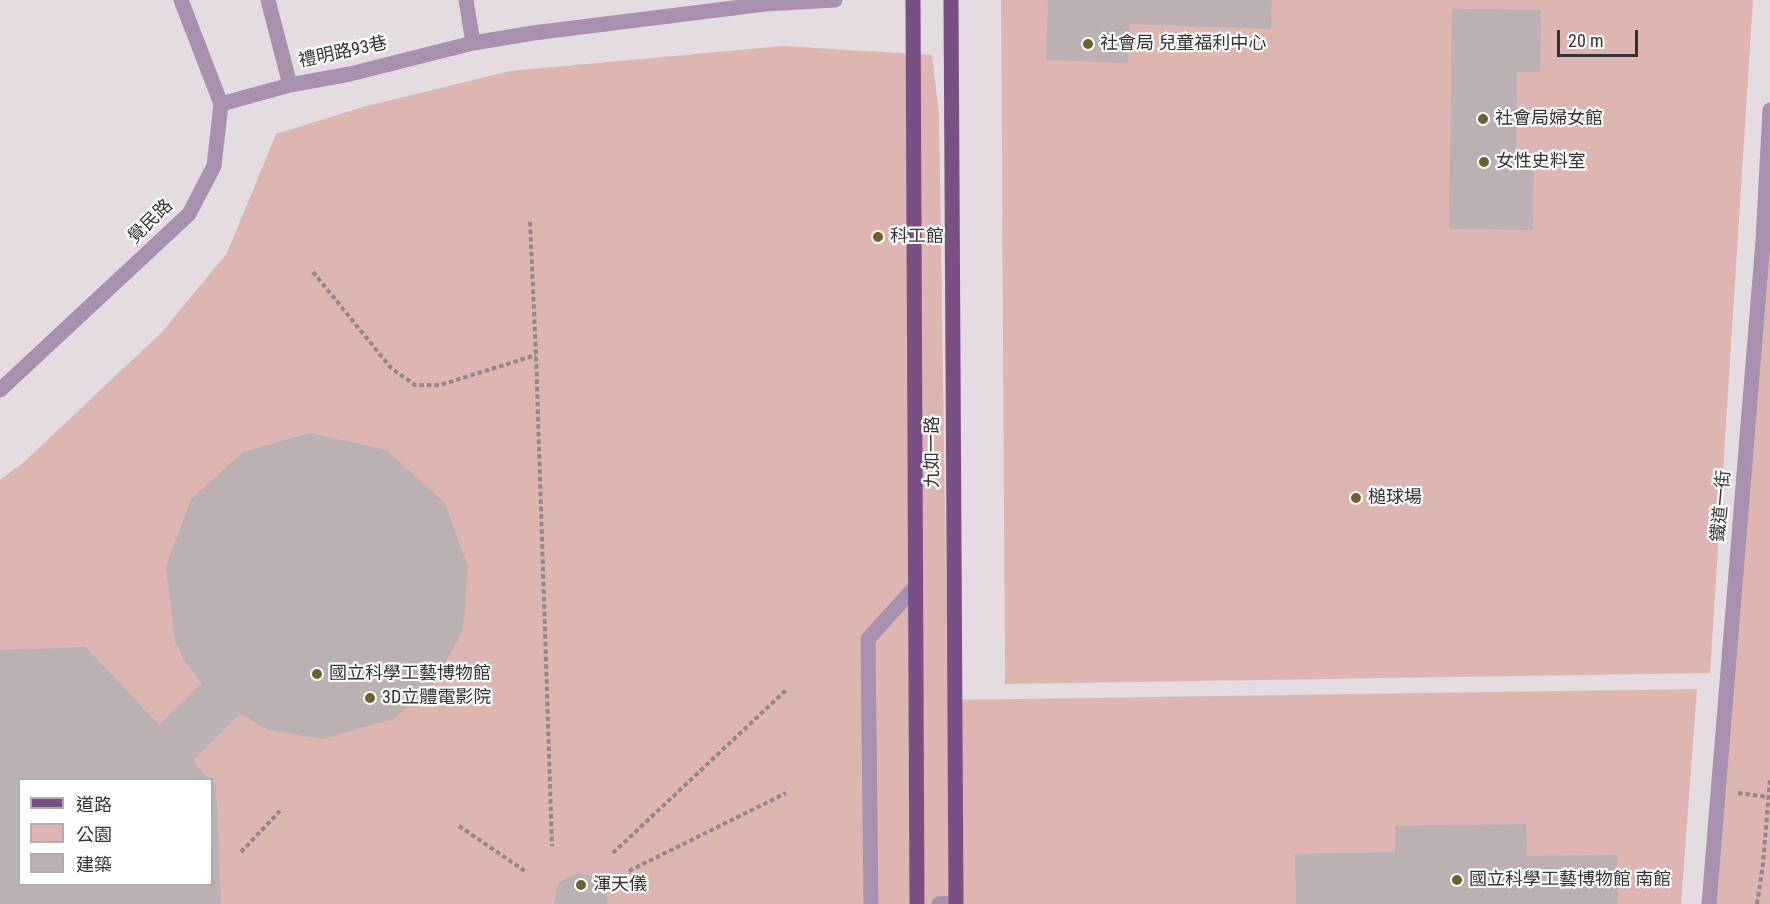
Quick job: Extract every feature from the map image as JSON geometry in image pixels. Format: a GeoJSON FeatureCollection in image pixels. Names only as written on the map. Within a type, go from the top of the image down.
{"type":"FeatureCollection","features":[{"type":"Feature","properties":{"kind":"main road","name":"九如一路"},"geometry":{"type":"LineString","coordinates":[[913,0],[917,904]]}},
{"type":"Feature","properties":{"kind":"main road","name":"九如一路"},"geometry":{"type":"LineString","coordinates":[[951,0],[956,904]]}},
{"type":"Feature","properties":{"kind":"street","name":"覺民路"},"geometry":{"type":"LineString","coordinates":[[0,390],[189,214],[214,166],[221,104],[181,0]]}},
{"type":"Feature","properties":{"kind":"street"},"geometry":{"type":"LineString","coordinates":[[268,0],[290,85]]}},
{"type":"Feature","properties":{"kind":"street"},"geometry":{"type":"LineString","coordinates":[[466,0],[473,43]]}},
{"type":"Feature","properties":{"kind":"street","name":"禮明路93巷"},"geometry":{"type":"LineString","coordinates":[[221,104],[290,85],[350,74],[473,43],[670,8],[834,0]]}},
{"type":"Feature","properties":{"kind":"street","name":"鐵道一街"},"geometry":{"type":"LineString","coordinates":[[1709,904],[1766,242],[1770,110]]}},
{"type":"Feature","properties":{"kind":"street"},"geometry":{"type":"LineString","coordinates":[[871,904],[868,639],[915,587]]}},
{"type":"Feature","properties":{"kind":"street"},"geometry":{"type":"LineString","coordinates":[[939,904],[956,904]]}},
{"type":"Feature","properties":{"kind":"path"},"geometry":{"type":"LineString","coordinates":[[530,222],[552,846]]}},
{"type":"Feature","properties":{"kind":"path"},"geometry":{"type":"LineString","coordinates":[[313,272],[391,368],[415,385],[441,385],[536,355]]}},
{"type":"Feature","properties":{"kind":"path"},"geometry":{"type":"LineString","coordinates":[[613,853],[786,690]]}},
{"type":"Feature","properties":{"kind":"path"},"geometry":{"type":"LineString","coordinates":[[1757,904],[1763,864],[1770,779]]}},
{"type":"Feature","properties":{"kind":"path"},"geometry":{"type":"LineString","coordinates":[[629,871],[786,793]]}},
{"type":"Feature","properties":{"kind":"path"},"geometry":{"type":"LineString","coordinates":[[1734,793],[1769,796]]}},
{"type":"Feature","properties":{"kind":"path"},"geometry":{"type":"LineString","coordinates":[[241,852],[280,811]]}},
{"type":"Feature","properties":{"kind":"path"},"geometry":{"type":"LineString","coordinates":[[459,826],[525,872]]}},
{"type":"Feature","properties":{"kind":"green space"},"geometry":{"type":"Polygon","coordinates":[[[1001,0],[1753,0],[1710,673],[1005,684],[1001,0]]]}},
{"type":"Feature","properties":{"kind":"green space","name":"國立科學工藝博物館"},"geometry":{"type":"Polygon","coordinates":[[[783,46],[932,55],[939,114],[948,700],[1697,689],[1681,904],[0,904],[0,480],[25,461],[162,332],[227,253],[276,134],[363,107],[510,71],[783,46]]]}},
{"type":"Feature","properties":{"kind":"green space"},"geometry":{"type":"Polygon","coordinates":[[[1770,225],[1770,904],[1711,904],[1770,225]]]}},
{"type":"Feature","properties":{"kind":"building","name":"社會局 兒童福利中心"},"geometry":{"type":"Polygon","coordinates":[[[1048,0],[1272,0],[1271,29],[1130,24],[1128,63],[1046,60],[1048,0]]]}},
{"type":"Feature","properties":{"kind":"building","name":"社會局婦女館"},"geometry":{"type":"Polygon","coordinates":[[[1452,9],[1541,10],[1540,72],[1517,72],[1516,166],[1534,166],[1533,230],[1449,229],[1452,9]]]}},
{"type":"Feature","properties":{"kind":"building","name":"國立科學工藝博物館"},"geometry":{"type":"Polygon","coordinates":[[[310,433],[386,450],[445,503],[468,567],[463,629],[434,684],[393,719],[323,739],[268,730],[240,714],[193,761],[208,778],[18,778],[18,886],[213,886],[213,782],[216,786],[221,904],[0,904],[0,650],[86,647],[159,725],[202,683],[186,664],[175,641],[166,567],[191,499],[243,452],[310,433]]]}},
{"type":"Feature","properties":{"kind":"building","name":"國立科學工藝博物館 南館"},"geometry":{"type":"Polygon","coordinates":[[[1526,824],[1527,856],[1617,855],[1618,904],[1296,904],[1295,854],[1395,852],[1395,826],[1526,824]]]}},
{"type":"Feature","properties":{"kind":"building","name":"渾天儀"},"geometry":{"type":"Polygon","coordinates":[[[577,873],[594,876],[601,882],[606,889],[608,904],[554,904],[556,889],[561,881],[577,873]]]}},
{"type":"Feature","properties":{"kind":"place","name":"社會局 兒童福利中心"},"geometry":{"type":"Point","coordinates":[1088,44]}},
{"type":"Feature","properties":{"kind":"place","name":"社會局婦女館"},"geometry":{"type":"Point","coordinates":[1483,119]}},
{"type":"Feature","properties":{"kind":"place","name":"女性史料室"},"geometry":{"type":"Point","coordinates":[1484,162]}},
{"type":"Feature","properties":{"kind":"place","name":"科工館"},"geometry":{"type":"Point","coordinates":[878,237]}},
{"type":"Feature","properties":{"kind":"place","name":"槌球場"},"geometry":{"type":"Point","coordinates":[1356,498]}},
{"type":"Feature","properties":{"kind":"place","name":"國立科學工藝博物館"},"geometry":{"type":"Point","coordinates":[317,674]}},
{"type":"Feature","properties":{"kind":"place","name":"3D立體電影院"},"geometry":{"type":"Point","coordinates":[370,698]}},
{"type":"Feature","properties":{"kind":"place","name":"國立科學工藝博物館 南館"},"geometry":{"type":"Point","coordinates":[1457,880]}},
{"type":"Feature","properties":{"kind":"place","name":"渾天儀"},"geometry":{"type":"Point","coordinates":[581,885]}}]}
